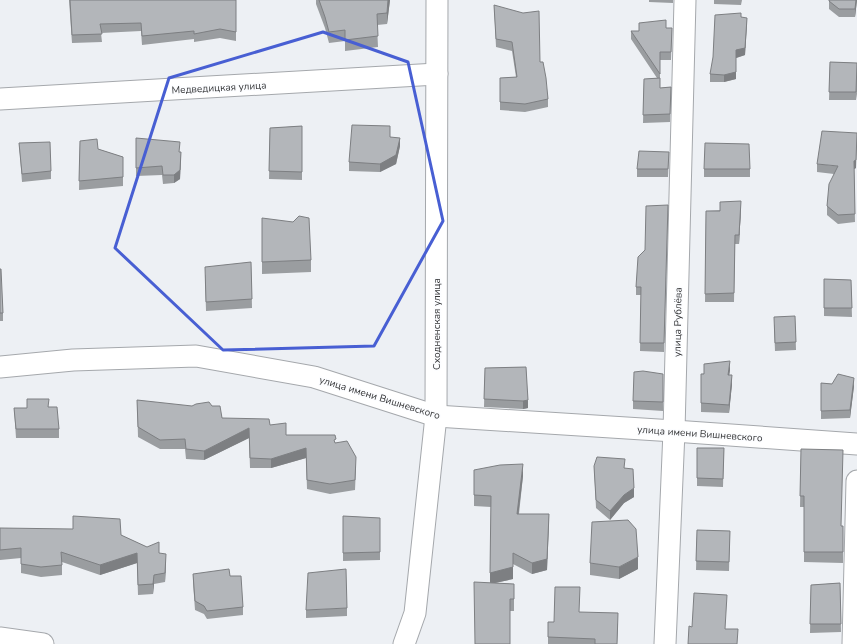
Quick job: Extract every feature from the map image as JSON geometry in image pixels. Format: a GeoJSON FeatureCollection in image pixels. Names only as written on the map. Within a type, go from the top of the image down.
{"type":"FeatureCollection","features":[{"type":"Feature","properties":{"kind":"street","name":"Сходненская улица"},"geometry":{"type":"LineString","coordinates":[[404,644],[415,613],[436,416],[437,0]]}},
{"type":"Feature","properties":{"kind":"street","name":"улица Рублёва"},"geometry":{"type":"LineString","coordinates":[[665,644],[674,431],[685,0]]}},
{"type":"Feature","properties":{"kind":"street","name":"Медведицкая улица"},"geometry":{"type":"LineString","coordinates":[[0,99],[437,74]]}},
{"type":"Feature","properties":{"kind":"street","name":"улица имени Вишневского"},"geometry":{"type":"LineString","coordinates":[[0,367],[74,360],[196,356],[314,377],[436,416],[857,444]]}},
{"type":"Feature","properties":{"kind":"street"},"geometry":{"type":"LineString","coordinates":[[853,644],[857,481]]}},
{"type":"Feature","properties":{"kind":"street"},"geometry":{"type":"LineString","coordinates":[[0,638],[43,644]]}},
{"type":"Feature","properties":{"kind":"highlighted area"},"geometry":{"type":"Polygon","coordinates":[[[323,32],[408,62],[443,221],[374,346],[223,350],[115,248],[169,78],[323,32]]]}},
{"type":"Feature","properties":{"kind":"building"},"geometry":{"type":"Polygon","coordinates":[[[70,0],[236,0],[236,32],[220,29],[194,34],[194,31],[142,36],[141,23],[100,24],[102,34],[72,35],[70,0]]]}},
{"type":"Feature","properties":{"kind":"building"},"geometry":{"type":"Polygon","coordinates":[[[319,0],[388,0],[387,13],[377,14],[378,36],[345,40],[345,30],[329,32],[319,0]]]}},
{"type":"Feature","properties":{"kind":"building"},"geometry":{"type":"Polygon","coordinates":[[[829,0],[856,0],[855,9],[839,9],[829,0]]]}},
{"type":"Feature","properties":{"kind":"building"},"geometry":{"type":"Polygon","coordinates":[[[494,5],[523,13],[539,11],[540,62],[543,62],[548,99],[525,104],[500,102],[500,78],[517,77],[512,42],[496,39],[494,5]]]}},
{"type":"Feature","properties":{"kind":"building"},"geometry":{"type":"Polygon","coordinates":[[[741,13],[741,17],[747,18],[745,48],[736,50],[736,72],[724,75],[710,74],[713,57],[715,15],[741,13]]]}},
{"type":"Feature","properties":{"kind":"building"},"geometry":{"type":"Polygon","coordinates":[[[666,20],[666,28],[672,28],[671,52],[660,52],[660,74],[631,31],[639,31],[639,23],[666,20]]]}},
{"type":"Feature","properties":{"kind":"building"},"geometry":{"type":"Polygon","coordinates":[[[830,62],[857,63],[856,92],[829,92],[830,62]]]}},
{"type":"Feature","properties":{"kind":"building"},"geometry":{"type":"Polygon","coordinates":[[[660,78],[660,88],[671,87],[670,114],[643,115],[644,79],[660,78]]]}},
{"type":"Feature","properties":{"kind":"building"},"geometry":{"type":"Polygon","coordinates":[[[352,125],[390,126],[390,137],[400,138],[396,155],[380,164],[349,162],[352,125]]]}},
{"type":"Feature","properties":{"kind":"building"},"geometry":{"type":"Polygon","coordinates":[[[302,126],[302,172],[269,171],[270,128],[302,126]]]}},
{"type":"Feature","properties":{"kind":"building"},"geometry":{"type":"Polygon","coordinates":[[[822,131],[857,133],[856,160],[854,161],[855,214],[838,215],[827,206],[829,184],[838,166],[817,164],[822,131]]]}},
{"type":"Feature","properties":{"kind":"building"},"geometry":{"type":"Polygon","coordinates":[[[136,138],[180,142],[180,170],[174,175],[163,175],[162,166],[136,168],[136,138]]]}},
{"type":"Feature","properties":{"kind":"building"},"geometry":{"type":"Polygon","coordinates":[[[97,139],[98,149],[123,157],[123,177],[79,181],[80,141],[97,139]]]}},
{"type":"Feature","properties":{"kind":"building"},"geometry":{"type":"Polygon","coordinates":[[[50,142],[51,171],[22,174],[19,143],[50,142]]]}},
{"type":"Feature","properties":{"kind":"building"},"geometry":{"type":"Polygon","coordinates":[[[705,143],[749,144],[750,169],[704,169],[705,143]]]}},
{"type":"Feature","properties":{"kind":"building"},"geometry":{"type":"Polygon","coordinates":[[[639,151],[669,152],[668,169],[637,169],[639,151]]]}},
{"type":"Feature","properties":{"kind":"building"},"geometry":{"type":"Polygon","coordinates":[[[741,201],[739,235],[735,235],[734,293],[705,294],[706,211],[720,211],[720,202],[741,201]]]}},
{"type":"Feature","properties":{"kind":"building"},"geometry":{"type":"Polygon","coordinates":[[[668,205],[664,343],[640,343],[641,287],[636,287],[638,257],[645,250],[646,206],[668,205]]]}},
{"type":"Feature","properties":{"kind":"building"},"geometry":{"type":"Polygon","coordinates":[[[299,216],[309,218],[311,260],[262,262],[262,218],[293,222],[299,216]]]}},
{"type":"Feature","properties":{"kind":"building"},"geometry":{"type":"Polygon","coordinates":[[[251,262],[252,299],[206,302],[205,267],[251,262]]]}},
{"type":"Feature","properties":{"kind":"building"},"geometry":{"type":"Polygon","coordinates":[[[1,269],[3,313],[0,313],[1,269]]]}},
{"type":"Feature","properties":{"kind":"building"},"geometry":{"type":"Polygon","coordinates":[[[824,279],[851,280],[852,308],[824,308],[824,279]]]}},
{"type":"Feature","properties":{"kind":"building"},"geometry":{"type":"Polygon","coordinates":[[[795,316],[796,342],[775,343],[774,317],[795,316]]]}},
{"type":"Feature","properties":{"kind":"building"},"geometry":{"type":"Polygon","coordinates":[[[730,361],[728,375],[732,375],[729,405],[701,403],[701,374],[704,374],[704,364],[730,361]]]}},
{"type":"Feature","properties":{"kind":"building"},"geometry":{"type":"Polygon","coordinates":[[[526,367],[528,400],[484,399],[485,368],[526,367]]]}},
{"type":"Feature","properties":{"kind":"building"},"geometry":{"type":"Polygon","coordinates":[[[643,371],[663,374],[663,402],[633,401],[634,372],[643,371]]]}},
{"type":"Feature","properties":{"kind":"building"},"geometry":{"type":"Polygon","coordinates":[[[838,374],[854,378],[850,410],[821,411],[821,383],[832,384],[838,374]]]}},
{"type":"Feature","properties":{"kind":"building"},"geometry":{"type":"Polygon","coordinates":[[[27,399],[49,399],[48,407],[57,407],[59,429],[16,429],[14,408],[27,408],[27,399]]]}},
{"type":"Feature","properties":{"kind":"building"},"geometry":{"type":"Polygon","coordinates":[[[137,400],[192,406],[209,402],[212,406],[220,406],[222,418],[269,419],[270,425],[286,423],[286,435],[335,435],[335,443],[347,441],[356,457],[355,480],[330,484],[307,480],[306,448],[271,459],[250,458],[249,428],[204,451],[186,449],[185,439],[160,440],[138,427],[137,400]]]}},
{"type":"Feature","properties":{"kind":"building"},"geometry":{"type":"Polygon","coordinates":[[[697,448],[724,448],[723,479],[697,478],[697,448]]]}},
{"type":"Feature","properties":{"kind":"building"},"geometry":{"type":"Polygon","coordinates":[[[801,449],[843,450],[841,526],[843,526],[843,552],[804,552],[804,496],[800,496],[801,449]]]}},
{"type":"Feature","properties":{"kind":"building"},"geometry":{"type":"Polygon","coordinates":[[[597,457],[625,459],[624,468],[633,469],[634,488],[624,495],[610,511],[596,500],[594,466],[597,457]]]}},
{"type":"Feature","properties":{"kind":"building"},"geometry":{"type":"Polygon","coordinates":[[[523,464],[517,514],[549,514],[547,559],[532,563],[513,553],[513,567],[490,573],[491,496],[474,495],[474,470],[500,465],[523,464]]]}},
{"type":"Feature","properties":{"kind":"building"},"geometry":{"type":"Polygon","coordinates":[[[73,516],[120,519],[121,535],[147,547],[159,542],[159,553],[166,554],[165,573],[154,575],[153,584],[138,585],[137,553],[100,565],[61,552],[62,565],[41,567],[21,564],[21,548],[0,550],[0,528],[73,529],[73,516]]]}},
{"type":"Feature","properties":{"kind":"building"},"geometry":{"type":"Polygon","coordinates":[[[343,516],[380,518],[380,552],[343,553],[343,516]]]}},
{"type":"Feature","properties":{"kind":"building"},"geometry":{"type":"Polygon","coordinates":[[[628,520],[636,529],[638,557],[619,567],[590,563],[592,522],[628,520]]]}},
{"type":"Feature","properties":{"kind":"building"},"geometry":{"type":"Polygon","coordinates":[[[697,530],[730,531],[729,562],[696,561],[697,530]]]}},
{"type":"Feature","properties":{"kind":"building"},"geometry":{"type":"Polygon","coordinates":[[[229,569],[230,576],[241,576],[243,607],[207,611],[204,606],[195,601],[193,574],[229,569]]]}},
{"type":"Feature","properties":{"kind":"building"},"geometry":{"type":"Polygon","coordinates":[[[346,569],[347,608],[306,610],[308,573],[346,569]]]}},
{"type":"Feature","properties":{"kind":"building"},"geometry":{"type":"Polygon","coordinates":[[[474,582],[514,584],[514,599],[510,599],[510,644],[475,644],[474,582]]]}},
{"type":"Feature","properties":{"kind":"building"},"geometry":{"type":"Polygon","coordinates":[[[840,583],[841,624],[810,624],[811,585],[840,583]]]}},
{"type":"Feature","properties":{"kind":"building"},"geometry":{"type":"Polygon","coordinates":[[[555,587],[580,587],[579,612],[618,613],[617,644],[595,644],[595,639],[548,637],[548,622],[554,622],[555,587]]]}},
{"type":"Feature","properties":{"kind":"building"},"geometry":{"type":"Polygon","coordinates":[[[694,593],[727,595],[725,629],[738,629],[737,644],[688,644],[689,626],[692,627],[694,593]]]}}]}
